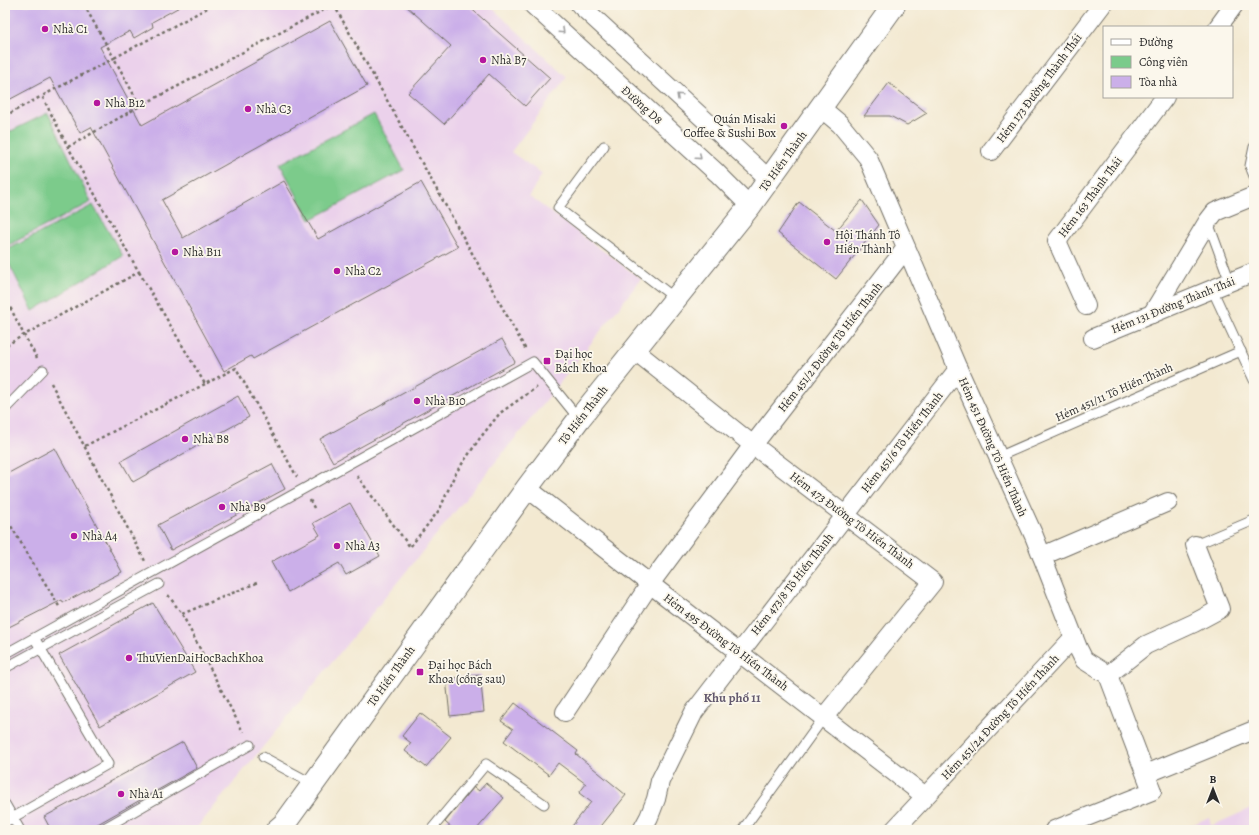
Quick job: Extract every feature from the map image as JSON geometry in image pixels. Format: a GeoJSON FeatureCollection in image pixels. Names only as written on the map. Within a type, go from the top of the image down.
{"type":"FeatureCollection","features":[{"type":"Feature","properties":{"kind":"main road","name":"Tô Hiến Thành"},"geometry":{"type":"LineString","coordinates":[[286,828],[313,784],[527,488],[579,419],[770,180],[894,5]]}},
{"type":"Feature","properties":{"kind":"street","name":"Đường D8"},"geometry":{"type":"LineString","coordinates":[[533,5],[717,173],[750,206]]}},
{"type":"Feature","properties":{"kind":"street"},"geometry":{"type":"LineString","coordinates":[[580,5],[770,180]]}},
{"type":"Feature","properties":{"kind":"street","name":"Hẻm 173 Đường Thành Thái"},"geometry":{"type":"LineString","coordinates":[[991,151],[1102,5]]}},
{"type":"Feature","properties":{"kind":"street"},"geometry":{"type":"LineString","coordinates":[[1219,26],[1234,5]]}},
{"type":"Feature","properties":{"kind":"street","name":"Hẻm 163 Thành Thái"},"geometry":{"type":"LineString","coordinates":[[1086,306],[1057,241],[1164,98]]}},
{"type":"Feature","properties":{"kind":"street","name":"Hẻm 451 Đường Tô Hiến Thành"},"geometry":{"type":"LineString","coordinates":[[821,108],[840,124],[868,158],[958,369],[1034,536],[1078,648],[1084,660],[1108,675]]}},
{"type":"Feature","properties":{"kind":"street"},"geometry":{"type":"LineString","coordinates":[[1152,314],[1208,221],[1215,212],[1254,196]]}},
{"type":"Feature","properties":{"kind":"street","name":"Hẻm 451/2 Đường Tô Hiến Thành"},"geometry":{"type":"LineString","coordinates":[[565,712],[650,584],[753,446],[906,248]]}},
{"type":"Feature","properties":{"kind":"street","name":"Hẻm 131 Đường Thành Thái"},"geometry":{"type":"LineString","coordinates":[[1093,338],[1254,272]]}},
{"type":"Feature","properties":{"kind":"street","name":"Hẻm 473 Đường Tô Hiến Thành"},"geometry":{"type":"LineString","coordinates":[[634,350],[753,446],[933,582],[824,718]]}},
{"type":"Feature","properties":{"kind":"street","name":"Hẻm 451/6 Tô Hiến Thành"},"geometry":{"type":"LineString","coordinates":[[845,515],[958,369]]}},
{"type":"Feature","properties":{"kind":"street","name":"Hẻm 495 Đường Tô Hiến Thành"},"geometry":{"type":"LineString","coordinates":[[527,488],[926,796]]}},
{"type":"Feature","properties":{"kind":"street"},"geometry":{"type":"LineString","coordinates":[[1042,556],[1168,502]]}},
{"type":"Feature","properties":{"kind":"street","name":"Hẻm 473/8 Tô Hiến Thành"},"geometry":{"type":"LineString","coordinates":[[642,830],[656,800],[660,781],[694,712],[845,515]]}},
{"type":"Feature","properties":{"kind":"street"},"geometry":{"type":"LineString","coordinates":[[1054,830],[1152,791],[1108,675],[1146,645],[1194,624],[1220,608],[1195,545]]}},
{"type":"Feature","properties":{"kind":"street","name":"Hẻm 451/24 Đường Tô Hiến Thành"},"geometry":{"type":"LineString","coordinates":[[894,830],[1074,637]]}},
{"type":"Feature","properties":{"kind":"street"},"geometry":{"type":"LineString","coordinates":[[1146,774],[1254,730]]}},
{"type":"Feature","properties":{"kind":"lane"},"geometry":{"type":"LineString","coordinates":[[604,146],[558,208],[676,299]]}},
{"type":"Feature","properties":{"kind":"lane"},"geometry":{"type":"LineString","coordinates":[[1254,147],[1250,166],[1254,176]]}},
{"type":"Feature","properties":{"kind":"lane"},"geometry":{"type":"LineString","coordinates":[[1208,221],[1230,282]]}},
{"type":"Feature","properties":{"kind":"lane"},"geometry":{"type":"LineString","coordinates":[[1212,289],[1254,380]]}},
{"type":"Feature","properties":{"kind":"lane","name":"Hẻm 451/11 Tô Hiến Thành"},"geometry":{"type":"LineString","coordinates":[[998,457],[1241,351]]}},
{"type":"Feature","properties":{"kind":"lane"},"geometry":{"type":"LineString","coordinates":[[5,654],[35,639],[533,362],[579,419]]}},
{"type":"Feature","properties":{"kind":"lane"},"geometry":{"type":"LineString","coordinates":[[5,409],[44,370]]}},
{"type":"Feature","properties":{"kind":"lane"},"geometry":{"type":"LineString","coordinates":[[1195,545],[1254,520]]}},
{"type":"Feature","properties":{"kind":"lane"},"geometry":{"type":"LineString","coordinates":[[5,668],[159,584]]}},
{"type":"Feature","properties":{"kind":"lane"},"geometry":{"type":"LineString","coordinates":[[9,820],[108,764],[35,639]]}},
{"type":"Feature","properties":{"kind":"lane"},"geometry":{"type":"LineString","coordinates":[[744,828],[824,718]]}},
{"type":"Feature","properties":{"kind":"lane"},"geometry":{"type":"LineString","coordinates":[[101,830],[250,745]]}},
{"type":"Feature","properties":{"kind":"lane"},"geometry":{"type":"LineString","coordinates":[[263,757],[313,784]]}},
{"type":"Feature","properties":{"kind":"lane"},"geometry":{"type":"LineString","coordinates":[[431,830],[486,764],[544,804]]}},
{"type":"Feature","properties":{"kind":"lane"},"geometry":{"type":"LineString","coordinates":[[5,804],[9,820],[20,830]]}},
{"type":"Feature","properties":{"kind":"path"},"geometry":{"type":"LineString","coordinates":[[84,5],[140,106]]}},
{"type":"Feature","properties":{"kind":"path"},"geometry":{"type":"LineString","coordinates":[[5,116],[213,5]]}},
{"type":"Feature","properties":{"kind":"path"},"geometry":{"type":"LineString","coordinates":[[68,147],[140,106],[333,5],[533,362]]}},
{"type":"Feature","properties":{"kind":"path"},"geometry":{"type":"LineString","coordinates":[[42,96],[68,147],[205,384]]}},
{"type":"Feature","properties":{"kind":"path"},"geometry":{"type":"LineString","coordinates":[[5,346],[139,272]]}},
{"type":"Feature","properties":{"kind":"path"},"geometry":{"type":"LineString","coordinates":[[5,297],[152,573]]}},
{"type":"Feature","properties":{"kind":"path"},"geometry":{"type":"LineString","coordinates":[[84,446],[236,368],[304,489]]}},
{"type":"Feature","properties":{"kind":"path"},"geometry":{"type":"LineString","coordinates":[[348,465],[410,547],[440,509],[455,474],[480,438],[500,413],[546,380]]}},
{"type":"Feature","properties":{"kind":"path"},"geometry":{"type":"LineString","coordinates":[[5,516],[67,620]]}},
{"type":"Feature","properties":{"kind":"path"},"geometry":{"type":"LineString","coordinates":[[182,614],[259,582]]}},
{"type":"Feature","properties":{"kind":"path"},"geometry":{"type":"LineString","coordinates":[[159,584],[182,614],[250,745]]}},
{"type":"Feature","properties":{"kind":"shaded area"},"geometry":{"type":"Polygon","coordinates":[[[5,5],[489,5],[567,77],[511,152],[542,174],[529,196],[641,279],[556,388],[195,830],[5,830],[5,5]]]}},
{"type":"Feature","properties":{"kind":"shaded area"},"geometry":{"type":"Polygon","coordinates":[[[1254,807],[1254,830],[1181,830],[1209,817],[1211,826],[1254,807]]]}},
{"type":"Feature","properties":{"kind":"green space"},"geometry":{"type":"Polygon","coordinates":[[[48,113],[91,202],[5,247],[5,134],[48,113]]]}},
{"type":"Feature","properties":{"kind":"green space"},"geometry":{"type":"Polygon","coordinates":[[[374,114],[404,170],[310,220],[280,164],[374,114]]]}},
{"type":"Feature","properties":{"kind":"green space"},"geometry":{"type":"Polygon","coordinates":[[[93,205],[123,256],[33,311],[5,256],[5,251],[93,205]]]}},
{"type":"Feature","properties":{"kind":"building"},"geometry":{"type":"Polygon","coordinates":[[[5,5],[183,5],[152,22],[153,27],[134,38],[130,31],[100,47],[142,125],[330,21],[367,86],[162,200],[183,238],[284,181],[318,239],[421,182],[458,247],[253,359],[251,356],[224,371],[91,127],[80,133],[50,78],[5,102],[5,5]]]}},
{"type":"Feature","properties":{"kind":"building","name":"Nhà B7"},"geometry":{"type":"Polygon","coordinates":[[[405,5],[467,5],[550,78],[525,106],[489,74],[444,124],[408,93],[451,46],[405,5]]]}},
{"type":"Feature","properties":{"kind":"building"},"geometry":{"type":"Polygon","coordinates":[[[889,83],[927,113],[907,125],[890,116],[864,116],[889,83]]]}},
{"type":"Feature","properties":{"kind":"building","name":"Hội Thánh Tô Hiến Thành"},"geometry":{"type":"Polygon","coordinates":[[[862,200],[879,225],[836,279],[778,233],[799,202],[836,231],[862,200]]]}},
{"type":"Feature","properties":{"kind":"building","name":"Nhà B10"},"geometry":{"type":"Polygon","coordinates":[[[502,339],[515,362],[333,462],[320,439],[502,339]]]}},
{"type":"Feature","properties":{"kind":"building","name":"Nhà B8"},"geometry":{"type":"Polygon","coordinates":[[[238,396],[249,417],[133,482],[121,461],[238,396]]]}},
{"type":"Feature","properties":{"kind":"building","name":"Nhà A4"},"geometry":{"type":"Polygon","coordinates":[[[55,448],[122,572],[63,603],[62,600],[5,629],[5,475],[55,448]]]}},
{"type":"Feature","properties":{"kind":"building","name":"Nhà B9"},"geometry":{"type":"Polygon","coordinates":[[[272,464],[285,489],[171,550],[158,525],[272,464]]]}},
{"type":"Feature","properties":{"kind":"building","name":"Nhà A3"},"geometry":{"type":"Polygon","coordinates":[[[350,503],[380,556],[346,575],[339,563],[288,592],[271,562],[320,535],[313,523],[350,503]]]}},
{"type":"Feature","properties":{"kind":"building"},"geometry":{"type":"Polygon","coordinates":[[[153,603],[195,672],[100,726],[59,655],[153,603]]]}},
{"type":"Feature","properties":{"kind":"building"},"geometry":{"type":"Polygon","coordinates":[[[480,675],[484,712],[450,716],[446,679],[480,675]]]}},
{"type":"Feature","properties":{"kind":"building"},"geometry":{"type":"Polygon","coordinates":[[[515,703],[578,751],[576,754],[626,795],[598,830],[569,830],[591,802],[579,793],[586,784],[558,763],[549,775],[504,741],[513,729],[501,721],[515,703]]]}},
{"type":"Feature","properties":{"kind":"building"},"geometry":{"type":"Polygon","coordinates":[[[420,713],[451,737],[426,767],[405,751],[411,743],[402,736],[420,713]]]}},
{"type":"Feature","properties":{"kind":"building","name":"Nhà A1"},"geometry":{"type":"Polygon","coordinates":[[[183,742],[197,768],[87,830],[51,830],[44,817],[183,742]]]}},
{"type":"Feature","properties":{"kind":"building"},"geometry":{"type":"Polygon","coordinates":[[[486,783],[504,798],[476,830],[454,830],[445,822],[474,787],[479,791],[486,783]]]}},
{"type":"Feature","properties":{"kind":"place","name":"Nhà C1"},"geometry":{"type":"Point","coordinates":[45,29]}},
{"type":"Feature","properties":{"kind":"place","name":"Nhà B7"},"geometry":{"type":"Point","coordinates":[483,60]}},
{"type":"Feature","properties":{"kind":"place","name":"Nhà B12"},"geometry":{"type":"Point","coordinates":[97,103]}},
{"type":"Feature","properties":{"kind":"place","name":"Nhà C3"},"geometry":{"type":"Point","coordinates":[248,109]}},
{"type":"Feature","properties":{"kind":"place","name":"Quán Misaki Coffee & Sushi Box"},"geometry":{"type":"Point","coordinates":[784,126]}},
{"type":"Feature","properties":{"kind":"place","name":"Hội Thánh Tô Hiến Thành"},"geometry":{"type":"Point","coordinates":[827,242]}},
{"type":"Feature","properties":{"kind":"place","name":"Nhà B11"},"geometry":{"type":"Point","coordinates":[175,252]}},
{"type":"Feature","properties":{"kind":"place","name":"Nhà C2"},"geometry":{"type":"Point","coordinates":[337,271]}},
{"type":"Feature","properties":{"kind":"place","name":"Đại học Bách Khoa"},"geometry":{"type":"Point","coordinates":[547,361]}},
{"type":"Feature","properties":{"kind":"place","name":"Nhà B10"},"geometry":{"type":"Point","coordinates":[417,401]}},
{"type":"Feature","properties":{"kind":"place","name":"Nhà B8"},"geometry":{"type":"Point","coordinates":[185,439]}},
{"type":"Feature","properties":{"kind":"place","name":"Nhà B9"},"geometry":{"type":"Point","coordinates":[222,507]}},
{"type":"Feature","properties":{"kind":"place","name":"Nhà A4"},"geometry":{"type":"Point","coordinates":[74,536]}},
{"type":"Feature","properties":{"kind":"place","name":"Nhà A3"},"geometry":{"type":"Point","coordinates":[337,546]}},
{"type":"Feature","properties":{"kind":"place","name":"ThuVienDaiHocBachKhoa"},"geometry":{"type":"Point","coordinates":[129,658]}},
{"type":"Feature","properties":{"kind":"place","name":"Đại học Bách Khoa (cổng sau)"},"geometry":{"type":"Point","coordinates":[420,672]}},
{"type":"Feature","properties":{"kind":"place","name":"Nhà A1"},"geometry":{"type":"Point","coordinates":[121,794]}},
{"type":"Feature","properties":{"kind":"district","name":"Khu phố 11"},"geometry":{"type":"Point","coordinates":[732,697]}}]}
